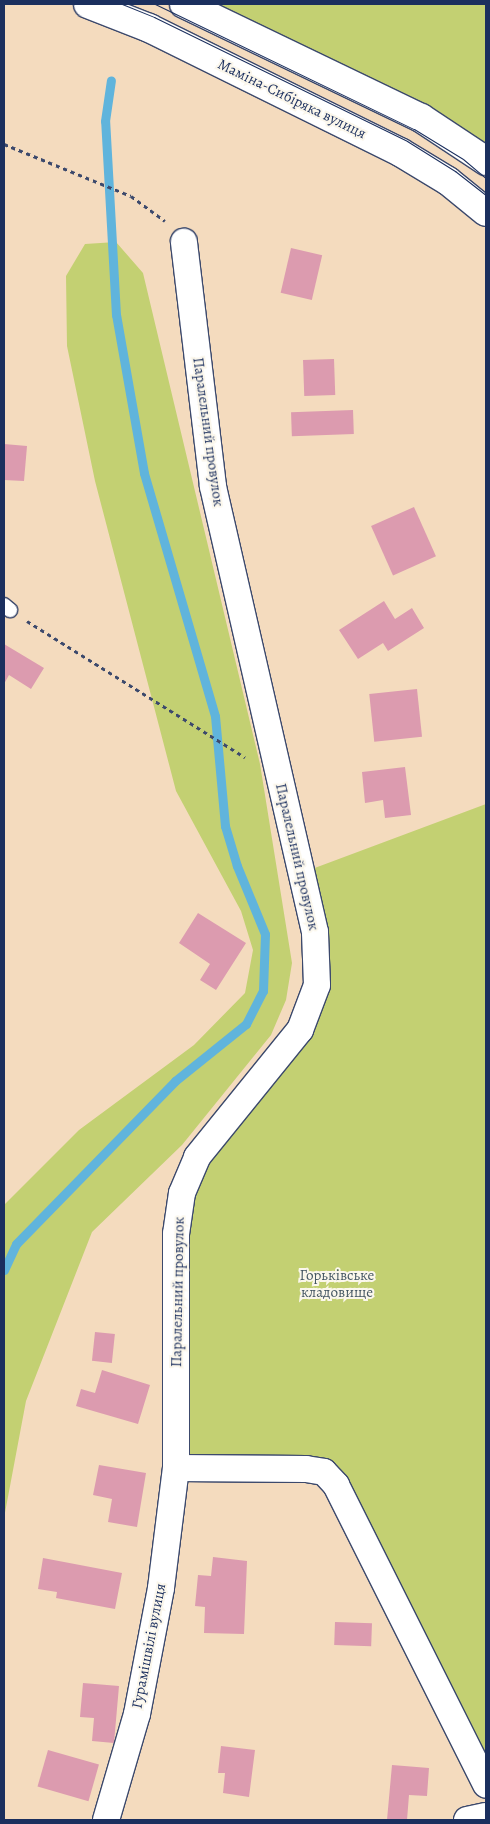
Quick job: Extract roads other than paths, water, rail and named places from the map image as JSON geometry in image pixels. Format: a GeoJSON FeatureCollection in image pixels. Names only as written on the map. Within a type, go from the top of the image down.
{"type":"FeatureCollection","features":[{"type":"Feature","properties":{"kind":"main road","name":"Маміна-Сибіряка вулиця"},"geometry":{"type":"LineString","coordinates":[[88,4],[149,28],[400,152],[448,181],[486,212]]}},
{"type":"Feature","properties":{"kind":"main road"},"geometry":{"type":"LineString","coordinates":[[184,4],[422,118],[486,161]]}},
{"type":"Feature","properties":{"kind":"street","name":"Паралельний провулок"},"geometry":{"type":"LineString","coordinates":[[176,1468],[176,1234],[182,1194],[197,1157],[300,1030],[317,985],[315,932],[213,486],[184,242]]}},
{"type":"Feature","properties":{"kind":"street"},"geometry":{"type":"LineString","coordinates":[[176,1468],[306,1469],[324,1472],[336,1485],[486,1784]]}},
{"type":"Feature","properties":{"kind":"street","name":"Гурамішвілі вулиця"},"geometry":{"type":"LineString","coordinates":[[106,1820],[136,1714],[161,1588],[176,1468]]}},
{"type":"Feature","properties":{"kind":"street"},"geometry":{"type":"LineString","coordinates":[[467,1820],[486,1816]]}},
{"type":"Feature","properties":{"kind":"waterway"},"geometry":{"type":"LineString","coordinates":[[4,1270],[16,1244],[175,1081],[246,1024],[263,991],[265,934],[237,866],[225,826],[215,716],[144,473],[116,315],[105,121],[111,80]]}},
{"type":"Feature","properties":{"kind":"tram line"},"geometry":{"type":"LineString","coordinates":[[122,4],[154,17],[407,141],[455,171],[486,195]]}},
{"type":"Feature","properties":{"kind":"tram line"},"geometry":{"type":"LineString","coordinates":[[155,4],[414,129],[463,159],[486,178]]}},
{"type":"Feature","properties":{"kind":"park label","name":"Горьківське кладовище"},"geometry":{"type":"Point","coordinates":[337,1284]}}]}
